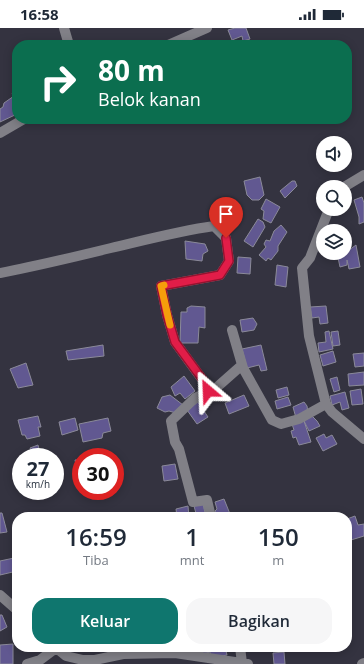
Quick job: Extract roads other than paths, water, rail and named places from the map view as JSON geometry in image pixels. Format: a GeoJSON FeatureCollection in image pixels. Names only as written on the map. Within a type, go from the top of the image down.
{"type":"FeatureCollection","features":[{"type":"Feature","properties":{"kind":"street"},"geometry":{"type":"LineString","coordinates":[[64,28],[68,40]]}},
{"type":"Feature","properties":{"kind":"street"},"geometry":{"type":"LineString","coordinates":[[179,40],[207,28]]}},
{"type":"Feature","properties":{"kind":"street"},"geometry":{"type":"LineString","coordinates":[[0,133],[15,124]]}},
{"type":"Feature","properties":{"kind":"street"},"geometry":{"type":"LineString","coordinates":[[352,182],[364,175]]}},
{"type":"Feature","properties":{"kind":"street"},"geometry":{"type":"LineString","coordinates":[[326,216],[310,258],[302,268],[309,336],[326,404],[332,412],[364,439]]}},
{"type":"Feature","properties":{"kind":"street"},"geometry":{"type":"LineString","coordinates":[[0,273],[105,250],[150,238],[214,226],[226,238],[229,261],[220,275],[161,286],[167,315],[175,342],[210,390]]}},
{"type":"Feature","properties":{"kind":"street"},"geometry":{"type":"LineString","coordinates":[[232,330],[242,365],[268,415],[276,423],[280,424],[299,419],[326,404]]}},
{"type":"Feature","properties":{"kind":"street"},"geometry":{"type":"LineString","coordinates":[[210,512],[207,500],[193,502],[179,448],[175,442],[171,421],[195,398],[216,388],[242,365]]}},
{"type":"Feature","properties":{"kind":"street"},"geometry":{"type":"LineString","coordinates":[[0,595],[12,606]]}},
{"type":"Feature","properties":{"kind":"street"},"geometry":{"type":"LineString","coordinates":[[27,664],[40,660],[50,652]]}},
{"type":"Feature","properties":{"kind":"street"},"geometry":{"type":"LineString","coordinates":[[62,652],[66,656],[84,660],[94,660],[123,654],[175,653],[245,663],[242,652]]}}]}
